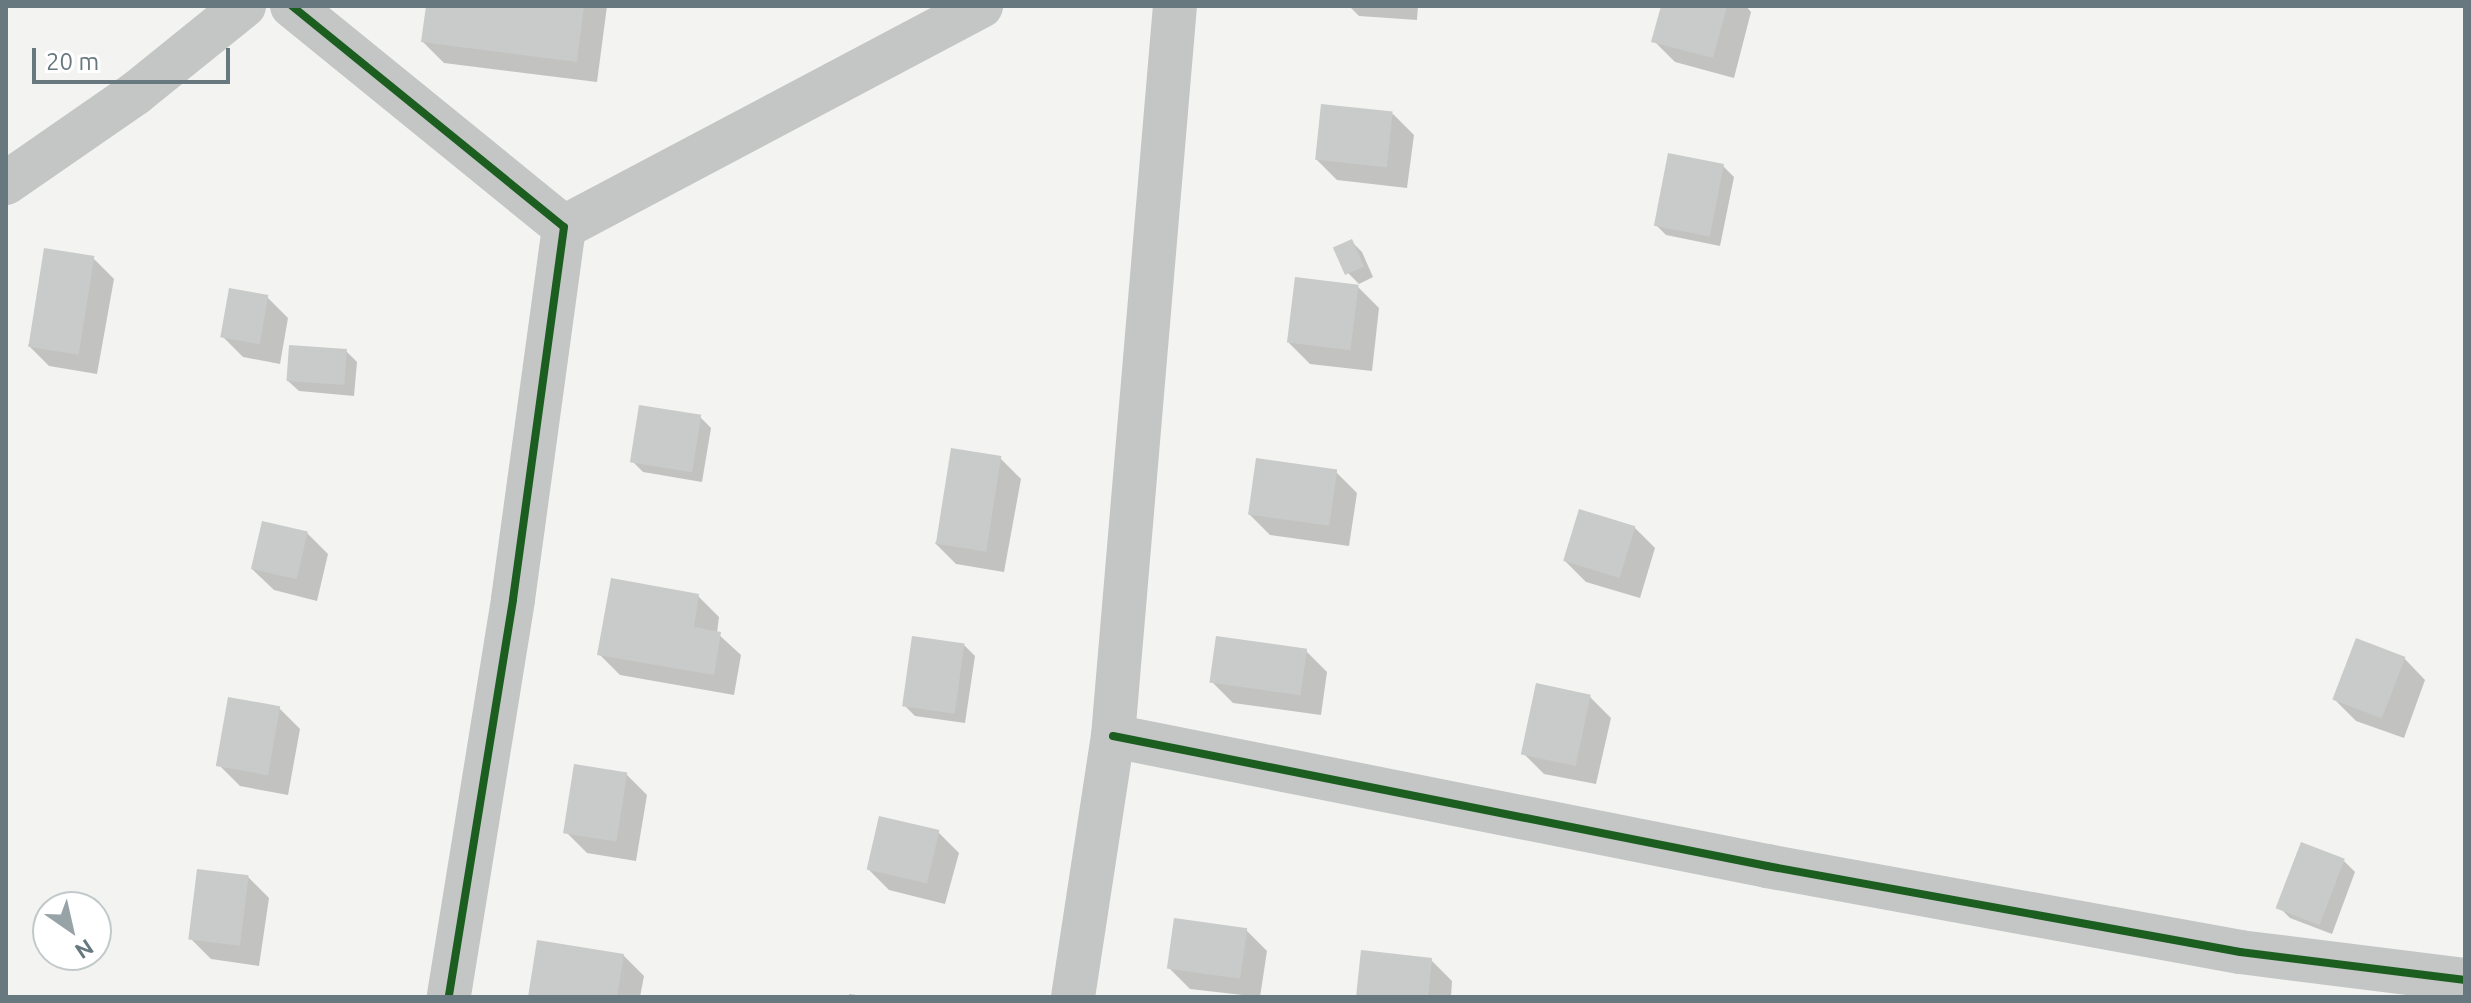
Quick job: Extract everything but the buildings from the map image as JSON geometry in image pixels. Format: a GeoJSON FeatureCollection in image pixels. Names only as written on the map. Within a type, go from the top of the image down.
{"type":"FeatureCollection","features":[{"type":"Feature","properties":{"kind":"street"},"geometry":{"type":"LineString","coordinates":[[6,183],[136,93],[244,6]]}},
{"type":"Feature","properties":{"kind":"street"},"geometry":{"type":"LineString","coordinates":[[292,6],[564,227]]}},
{"type":"Feature","properties":{"kind":"street"},"geometry":{"type":"LineString","coordinates":[[564,227],[981,6]]}},
{"type":"Feature","properties":{"kind":"street"},"geometry":{"type":"LineString","coordinates":[[1073,997],[1113,736],[1175,6]]}},
{"type":"Feature","properties":{"kind":"street"},"geometry":{"type":"LineString","coordinates":[[449,997],[513,600],[564,227]]}},
{"type":"Feature","properties":{"kind":"street"},"geometry":{"type":"LineString","coordinates":[[1113,736],[1767,866],[2240,952],[2465,980]]}},
{"type":"Feature","properties":{"kind":"cycle path"},"geometry":{"type":"LineString","coordinates":[[292,6],[564,227],[513,600],[449,997]]}},
{"type":"Feature","properties":{"kind":"cycle path"},"geometry":{"type":"LineString","coordinates":[[1113,736],[1767,866],[2240,952],[2465,980]]}}]}
